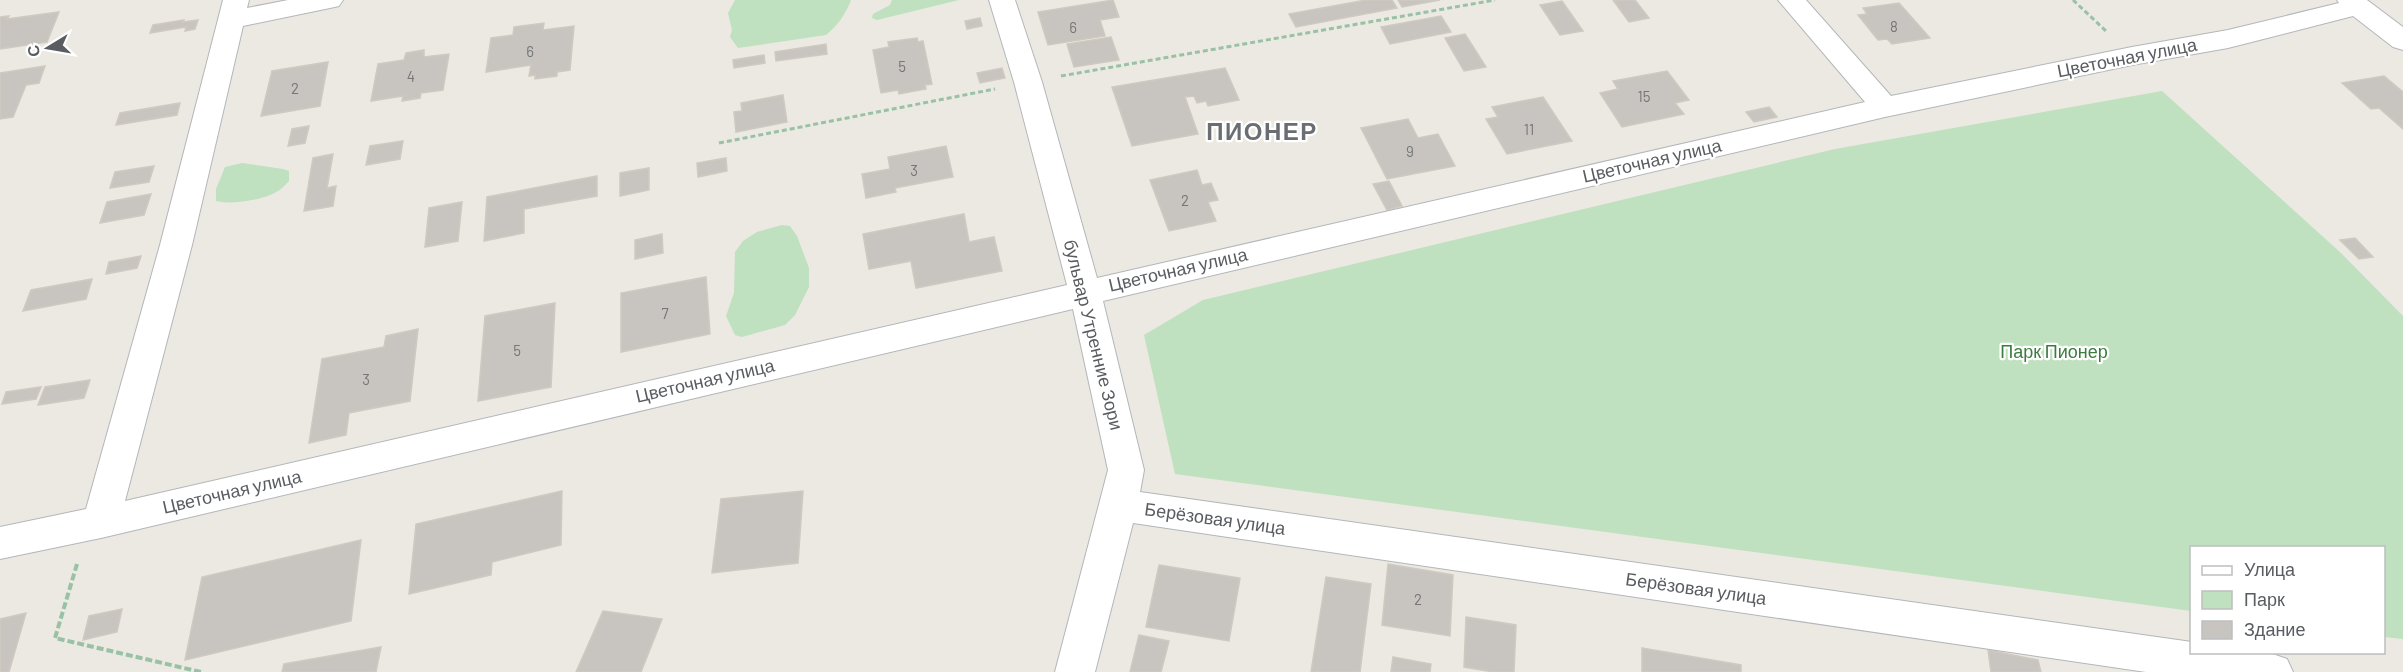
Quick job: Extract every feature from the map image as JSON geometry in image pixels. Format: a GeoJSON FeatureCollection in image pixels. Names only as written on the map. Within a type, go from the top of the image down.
{"type":"FeatureCollection","features":[{"type":"Feature","properties":{"kind":"street"},"geometry":{"type":"LineString","coordinates":[[95,523],[176,245],[233,10],[330,0]]}},
{"type":"Feature","properties":{"kind":"street","name":"бульвар Утренние Зори"},"geometry":{"type":"LineString","coordinates":[[1002,0],[1028,82],[1085,292],[1126,470],[1075,672]]}},
{"type":"Feature","properties":{"kind":"street"},"geometry":{"type":"LineString","coordinates":[[1791,0],[1885,106]]}},
{"type":"Feature","properties":{"kind":"street"},"geometry":{"type":"LineString","coordinates":[[2354,3],[2403,41]]}},
{"type":"Feature","properties":{"kind":"street","name":"Цветочная улица"},"geometry":{"type":"LineString","coordinates":[[0,543],[95,523],[1885,106],[2287,26],[2354,3]]}},
{"type":"Feature","properties":{"kind":"street","name":"Берёзовая улица"},"geometry":{"type":"LineString","coordinates":[[1119,505],[2273,672]]}},
{"type":"Feature","properties":{"kind":"path"},"geometry":{"type":"LineString","coordinates":[[719,143],[1028,82],[1495,0]]}},
{"type":"Feature","properties":{"kind":"path"},"geometry":{"type":"LineString","coordinates":[[95,523],[55,638],[201,672]]}},
{"type":"Feature","properties":{"kind":"green space"},"geometry":{"type":"Polygon","coordinates":[[[735,0],[851,0],[841,19],[826,35],[738,48],[730,37],[732,30],[728,13],[735,0]]]}},
{"type":"Feature","properties":{"kind":"green space"},"geometry":{"type":"Polygon","coordinates":[[[892,0],[959,0],[877,20],[872,18],[873,14],[890,5],[892,0]]]}},
{"type":"Feature","properties":{"kind":"green space","name":"Парк Пионер"},"geometry":{"type":"Polygon","coordinates":[[[2162,91],[2341,253],[2403,316],[2403,639],[2385,637],[2385,546],[2190,546],[2190,611],[1175,474],[1144,335],[1203,300],[1835,149],[2162,91]]]}},
{"type":"Feature","properties":{"kind":"green space"},"geometry":{"type":"Polygon","coordinates":[[[242,163],[289,171],[289,181],[279,190],[265,197],[238,202],[216,201],[216,189],[225,167],[242,163]]]}},
{"type":"Feature","properties":{"kind":"green space"},"geometry":{"type":"Polygon","coordinates":[[[782,225],[790,226],[797,236],[809,268],[809,287],[795,315],[785,325],[742,337],[735,335],[726,316],[734,293],[735,252],[743,241],[757,232],[782,225]]]}},
{"type":"Feature","properties":{"kind":"building"},"geometry":{"type":"Polygon","coordinates":[[[1113,0],[1119,17],[1100,20],[1105,36],[1048,45],[1038,12],[1113,0]]]}},
{"type":"Feature","properties":{"kind":"building"},"geometry":{"type":"Polygon","coordinates":[[[1366,0],[1392,0],[1397,8],[1296,27],[1289,14],[1366,0]]]}},
{"type":"Feature","properties":{"kind":"building"},"geometry":{"type":"Polygon","coordinates":[[[1398,0],[1440,0],[1402,7],[1398,0]]]}},
{"type":"Feature","properties":{"kind":"building"},"geometry":{"type":"Polygon","coordinates":[[[1613,0],[1635,0],[1649,18],[1629,22],[1613,0]]]}},
{"type":"Feature","properties":{"kind":"building"},"geometry":{"type":"Polygon","coordinates":[[[1562,1],[1583,31],[1560,35],[1540,5],[1562,1]]]}},
{"type":"Feature","properties":{"kind":"building"},"geometry":{"type":"Polygon","coordinates":[[[1899,3],[1930,38],[1892,44],[1887,39],[1878,40],[1858,15],[1867,14],[1863,8],[1899,3]]]}},
{"type":"Feature","properties":{"kind":"building"},"geometry":{"type":"Polygon","coordinates":[[[59,12],[47,42],[0,49],[0,17],[9,16],[7,19],[59,12]]]}},
{"type":"Feature","properties":{"kind":"building"},"geometry":{"type":"Polygon","coordinates":[[[1441,16],[1451,32],[1390,44],[1381,27],[1441,16]]]}},
{"type":"Feature","properties":{"kind":"building"},"geometry":{"type":"Polygon","coordinates":[[[980,18],[982,26],[967,29],[965,21],[980,18]]]}},
{"type":"Feature","properties":{"kind":"building"},"geometry":{"type":"Polygon","coordinates":[[[184,20],[183,22],[198,20],[195,29],[185,31],[186,27],[150,33],[153,25],[184,20]]]}},
{"type":"Feature","properties":{"kind":"building"},"geometry":{"type":"Polygon","coordinates":[[[544,23],[543,30],[574,26],[570,70],[557,72],[557,76],[535,79],[535,75],[529,76],[531,65],[486,72],[491,38],[513,35],[514,27],[544,23]]]}},
{"type":"Feature","properties":{"kind":"building"},"geometry":{"type":"Polygon","coordinates":[[[1465,34],[1486,67],[1464,71],[1445,38],[1465,34]]]}},
{"type":"Feature","properties":{"kind":"building"},"geometry":{"type":"Polygon","coordinates":[[[1111,37],[1119,60],[1074,67],[1067,44],[1111,37]]]}},
{"type":"Feature","properties":{"kind":"building"},"geometry":{"type":"Polygon","coordinates":[[[917,38],[918,42],[923,41],[932,84],[925,85],[926,89],[899,94],[898,90],[881,93],[873,50],[889,47],[888,42],[917,38]]]}},
{"type":"Feature","properties":{"kind":"building"},"geometry":{"type":"Polygon","coordinates":[[[826,44],[827,54],[776,61],[775,52],[826,44]]]}},
{"type":"Feature","properties":{"kind":"building"},"geometry":{"type":"Polygon","coordinates":[[[424,50],[424,57],[449,54],[443,90],[421,93],[420,98],[402,101],[403,96],[371,101],[378,64],[404,60],[406,53],[424,50]]]}},
{"type":"Feature","properties":{"kind":"building"},"geometry":{"type":"Polygon","coordinates":[[[764,55],[765,63],[734,68],[733,60],[764,55]]]}},
{"type":"Feature","properties":{"kind":"building"},"geometry":{"type":"Polygon","coordinates":[[[328,62],[320,106],[261,116],[272,71],[328,62]]]}},
{"type":"Feature","properties":{"kind":"building"},"geometry":{"type":"Polygon","coordinates":[[[45,66],[39,83],[26,85],[13,117],[0,119],[0,73],[45,66]]]}},
{"type":"Feature","properties":{"kind":"building"},"geometry":{"type":"Polygon","coordinates":[[[1002,68],[1005,78],[980,83],[977,73],[1002,68]]]}},
{"type":"Feature","properties":{"kind":"building"},"geometry":{"type":"Polygon","coordinates":[[[1225,68],[1239,100],[1208,106],[1206,101],[1197,103],[1194,96],[1185,97],[1198,134],[1132,146],[1112,87],[1225,68]]]}},
{"type":"Feature","properties":{"kind":"building"},"geometry":{"type":"Polygon","coordinates":[[[1667,71],[1689,100],[1675,103],[1684,114],[1622,127],[1600,93],[1618,89],[1613,81],[1667,71]]]}},
{"type":"Feature","properties":{"kind":"building"},"geometry":{"type":"Polygon","coordinates":[[[2384,76],[2403,92],[2403,129],[2379,108],[2371,109],[2342,83],[2384,76]]]}},
{"type":"Feature","properties":{"kind":"building"},"geometry":{"type":"Polygon","coordinates":[[[783,95],[787,122],[736,132],[734,112],[742,111],[741,103],[783,95]]]}},
{"type":"Feature","properties":{"kind":"building"},"geometry":{"type":"Polygon","coordinates":[[[1543,97],[1572,141],[1507,154],[1486,119],[1498,117],[1492,107],[1543,97]]]}},
{"type":"Feature","properties":{"kind":"building"},"geometry":{"type":"Polygon","coordinates":[[[180,103],[177,115],[116,125],[120,113],[180,103]]]}},
{"type":"Feature","properties":{"kind":"building"},"geometry":{"type":"Polygon","coordinates":[[[1769,107],[1777,117],[1754,122],[1746,112],[1769,107]]]}},
{"type":"Feature","properties":{"kind":"building"},"geometry":{"type":"Polygon","coordinates":[[[1408,119],[1418,138],[1438,134],[1455,166],[1387,179],[1361,128],[1408,119]]]}},
{"type":"Feature","properties":{"kind":"building"},"geometry":{"type":"Polygon","coordinates":[[[309,126],[305,143],[288,146],[292,129],[309,126]]]}},
{"type":"Feature","properties":{"kind":"building"},"geometry":{"type":"Polygon","coordinates":[[[403,141],[400,159],[366,165],[370,146],[403,141]]]}},
{"type":"Feature","properties":{"kind":"building"},"geometry":{"type":"Polygon","coordinates":[[[946,146],[953,177],[895,188],[896,192],[866,198],[862,174],[890,169],[888,157],[946,146]]]}},
{"type":"Feature","properties":{"kind":"building"},"geometry":{"type":"Polygon","coordinates":[[[333,154],[327,188],[336,186],[333,206],[304,211],[313,158],[333,154]]]}},
{"type":"Feature","properties":{"kind":"building"},"geometry":{"type":"Polygon","coordinates":[[[726,158],[727,171],[698,177],[697,163],[726,158]]]}},
{"type":"Feature","properties":{"kind":"building"},"geometry":{"type":"Polygon","coordinates":[[[154,166],[149,182],[110,188],[115,172],[154,166]]]}},
{"type":"Feature","properties":{"kind":"building"},"geometry":{"type":"Polygon","coordinates":[[[649,168],[649,190],[620,196],[620,173],[649,168]]]}},
{"type":"Feature","properties":{"kind":"building"},"geometry":{"type":"Polygon","coordinates":[[[1197,170],[1202,185],[1211,183],[1218,200],[1208,202],[1216,221],[1169,231],[1150,180],[1197,170]]]}},
{"type":"Feature","properties":{"kind":"building"},"geometry":{"type":"Polygon","coordinates":[[[597,176],[597,196],[524,209],[524,233],[484,241],[487,197],[597,176]]]}},
{"type":"Feature","properties":{"kind":"building"},"geometry":{"type":"Polygon","coordinates":[[[1389,181],[1402,206],[1387,210],[1373,184],[1389,181]]]}},
{"type":"Feature","properties":{"kind":"building"},"geometry":{"type":"Polygon","coordinates":[[[151,194],[144,215],[100,223],[107,202],[151,194]]]}},
{"type":"Feature","properties":{"kind":"building"},"geometry":{"type":"Polygon","coordinates":[[[462,202],[458,241],[425,247],[429,208],[462,202]]]}},
{"type":"Feature","properties":{"kind":"building"},"geometry":{"type":"Polygon","coordinates":[[[964,214],[969,242],[994,237],[1002,271],[916,288],[911,261],[869,269],[863,234],[964,214]]]}},
{"type":"Feature","properties":{"kind":"building"},"geometry":{"type":"Polygon","coordinates":[[[662,234],[663,253],[635,259],[635,240],[662,234]]]}},
{"type":"Feature","properties":{"kind":"building"},"geometry":{"type":"Polygon","coordinates":[[[2355,238],[2373,257],[2359,259],[2340,240],[2355,238]]]}},
{"type":"Feature","properties":{"kind":"building"},"geometry":{"type":"Polygon","coordinates":[[[141,256],[137,268],[106,274],[109,262],[141,256]]]}},
{"type":"Feature","properties":{"kind":"building"},"geometry":{"type":"Polygon","coordinates":[[[706,277],[710,334],[621,352],[621,293],[706,277]]]}},
{"type":"Feature","properties":{"kind":"building"},"geometry":{"type":"Polygon","coordinates":[[[92,279],[86,299],[23,311],[31,290],[92,279]]]}},
{"type":"Feature","properties":{"kind":"building"},"geometry":{"type":"Polygon","coordinates":[[[555,303],[551,387],[478,401],[485,316],[555,303]]]}},
{"type":"Feature","properties":{"kind":"building"},"geometry":{"type":"Polygon","coordinates":[[[418,329],[410,401],[349,413],[346,435],[309,443],[322,359],[384,347],[386,336],[418,329]]]}},
{"type":"Feature","properties":{"kind":"building"},"geometry":{"type":"Polygon","coordinates":[[[90,380],[84,398],[38,405],[45,387],[90,380]]]}},
{"type":"Feature","properties":{"kind":"building"},"geometry":{"type":"Polygon","coordinates":[[[41,387],[36,399],[2,404],[6,392],[41,387]]]}},
{"type":"Feature","properties":{"kind":"building"},"geometry":{"type":"Polygon","coordinates":[[[562,491],[561,545],[492,562],[491,575],[409,594],[416,524],[562,491]]]}},
{"type":"Feature","properties":{"kind":"building"},"geometry":{"type":"Polygon","coordinates":[[[803,491],[798,563],[712,573],[721,499],[803,491]]]}},
{"type":"Feature","properties":{"kind":"building"},"geometry":{"type":"Polygon","coordinates":[[[361,540],[351,621],[185,660],[202,577],[361,540]]]}},
{"type":"Feature","properties":{"kind":"building"},"geometry":{"type":"Polygon","coordinates":[[[1388,564],[1453,575],[1450,636],[1382,625],[1388,564]]]}},
{"type":"Feature","properties":{"kind":"building"},"geometry":{"type":"Polygon","coordinates":[[[1159,565],[1240,578],[1229,641],[1146,627],[1159,565]]]}},
{"type":"Feature","properties":{"kind":"building"},"geometry":{"type":"Polygon","coordinates":[[[1326,577],[1371,584],[1360,672],[1311,672],[1326,577]]]}},
{"type":"Feature","properties":{"kind":"building"},"geometry":{"type":"Polygon","coordinates":[[[122,609],[117,632],[83,640],[89,616],[122,609]]]}},
{"type":"Feature","properties":{"kind":"building"},"geometry":{"type":"Polygon","coordinates":[[[603,611],[662,619],[641,672],[576,672],[603,611]]]}},
{"type":"Feature","properties":{"kind":"building"},"geometry":{"type":"Polygon","coordinates":[[[26,613],[9,672],[0,672],[0,619],[26,613]]]}},
{"type":"Feature","properties":{"kind":"building"},"geometry":{"type":"Polygon","coordinates":[[[1466,617],[1516,625],[1514,672],[1493,672],[1464,667],[1466,617]]]}},
{"type":"Feature","properties":{"kind":"building"},"geometry":{"type":"Polygon","coordinates":[[[1139,635],[1169,641],[1161,672],[1130,672],[1139,635]]]}},
{"type":"Feature","properties":{"kind":"building"},"geometry":{"type":"Polygon","coordinates":[[[381,647],[376,672],[282,672],[284,664],[381,647]]]}},
{"type":"Feature","properties":{"kind":"building"},"geometry":{"type":"Polygon","coordinates":[[[1642,648],[1741,665],[1741,672],[1642,672],[1642,648]]]}},
{"type":"Feature","properties":{"kind":"building"},"geometry":{"type":"Polygon","coordinates":[[[1988,650],[2038,660],[2041,672],[1991,672],[1988,650]]]}},
{"type":"Feature","properties":{"kind":"building"},"geometry":{"type":"Polygon","coordinates":[[[1393,657],[1431,664],[1430,672],[1391,672],[1393,657]]]}},
{"type":"Feature","properties":{"kind":"district","name":"ПИОНЕР"},"geometry":{"type":"Point","coordinates":[1262,132]}}]}
